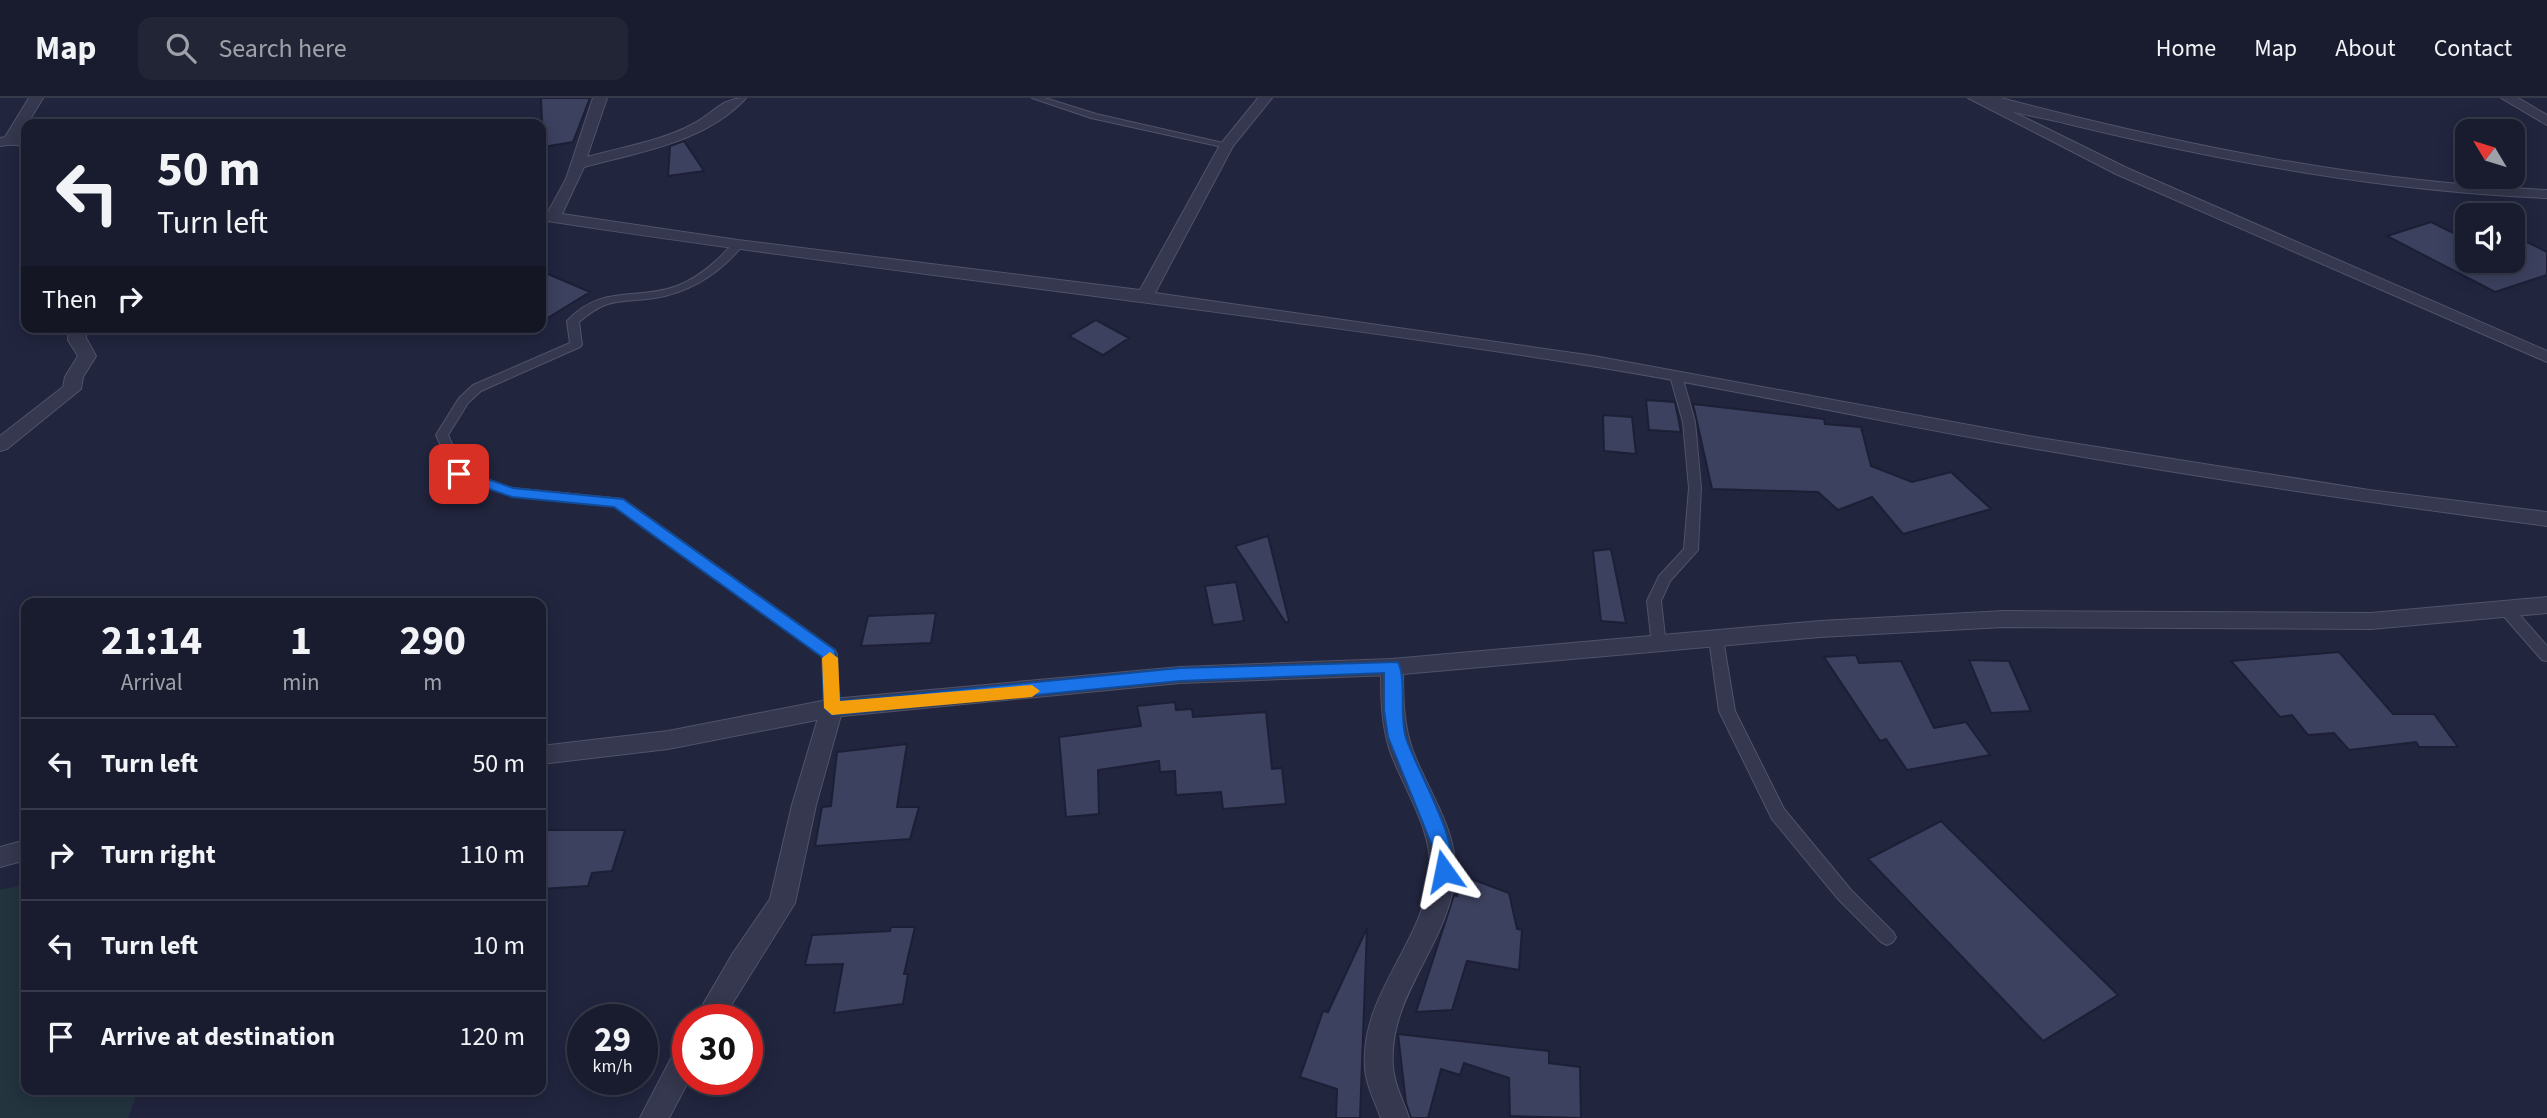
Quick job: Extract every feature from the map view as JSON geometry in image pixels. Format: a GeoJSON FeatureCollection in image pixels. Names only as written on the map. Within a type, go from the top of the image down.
{"type":"FeatureCollection","features":[{"type":"Feature","properties":{"kind":"street"},"geometry":{"type":"LineString","coordinates":[[5,141],[36,98]]}},
{"type":"Feature","properties":{"kind":"street"},"geometry":{"type":"LineString","coordinates":[[600,98],[579,164],[547,216],[738,245],[1145,296],[1580,359],[2053,446],[2369,496],[2547,519]]}},
{"type":"Feature","properties":{"kind":"street"},"geometry":{"type":"LineString","coordinates":[[579,164],[678,136],[699,127],[739,98]]}},
{"type":"Feature","properties":{"kind":"street"},"geometry":{"type":"LineString","coordinates":[[1145,296],[1227,145],[1265,98]]}},
{"type":"Feature","properties":{"kind":"street"},"geometry":{"type":"LineString","coordinates":[[1975,98],[2105,164],[2547,357]]}},
{"type":"Feature","properties":{"kind":"street"},"geometry":{"type":"LineString","coordinates":[[1985,98],[2069,120],[2277,164],[2431,187],[2547,194]]}},
{"type":"Feature","properties":{"kind":"street"},"geometry":{"type":"LineString","coordinates":[[2508,98],[2547,121]]}},
{"type":"Feature","properties":{"kind":"street"},"geometry":{"type":"LineString","coordinates":[[2529,109],[2547,100]]}},
{"type":"Feature","properties":{"kind":"street"},"geometry":{"type":"LineString","coordinates":[[0,445],[72,389],[74,377],[87,356],[83,344],[77,340],[77,333]]}},
{"type":"Feature","properties":{"kind":"street"},"geometry":{"type":"LineString","coordinates":[[546,754],[668,740],[832,708],[1180,675],[1392,667],[1820,629],[2004,619],[2371,621],[2547,605]]}},
{"type":"Feature","properties":{"kind":"street"},"geometry":{"type":"LineString","coordinates":[[1392,667],[1392,710],[1397,737],[1442,848],[1444,871],[1439,901],[1382,1026],[1379,1067],[1395,1118]]}},
{"type":"Feature","properties":{"kind":"street"},"geometry":{"type":"LineString","coordinates":[[716,1004],[782,903],[804,805],[832,708]]}},
{"type":"Feature","properties":{"kind":"street"},"geometry":{"type":"LineString","coordinates":[[0,857],[21,851]]}},
{"type":"Feature","properties":{"kind":"street"},"geometry":{"type":"LineString","coordinates":[[654,1118],[672,1084]]}},
{"type":"Feature","properties":{"kind":"lane"},"geometry":{"type":"LineString","coordinates":[[1036,98],[1094,116],[1227,145]]}},
{"type":"Feature","properties":{"kind":"lane"},"geometry":{"type":"LineString","coordinates":[[738,245],[710,274],[686,286],[666,293],[629,294],[605,299],[587,308],[573,321],[576,345],[477,388],[463,401],[442,435],[459,474],[512,492],[618,502],[830,654],[832,708]]}},
{"type":"Feature","properties":{"kind":"lane"},"geometry":{"type":"LineString","coordinates":[[1659,645],[1654,601],[1664,579],[1691,550],[1695,488],[1689,422],[1676,376]]}},
{"type":"Feature","properties":{"kind":"lane"},"geometry":{"type":"LineString","coordinates":[[2505,608],[2547,656]]}},
{"type":"Feature","properties":{"kind":"lane"},"geometry":{"type":"LineString","coordinates":[[1716,639],[1727,711],[1778,814],[1845,895],[1886,937]]}},
{"type":"Feature","properties":{"kind":"shaded area"},"geometry":{"type":"Polygon","coordinates":[[[21,885],[21,1095],[136,1095],[128,1118],[0,1118],[0,890],[21,885]]]}},
{"type":"Feature","properties":{"kind":"building"},"geometry":{"type":"Polygon","coordinates":[[[541,98],[590,98],[573,142],[546,146],[546,119],[542,119],[541,98]]]}},
{"type":"Feature","properties":{"kind":"building"},"geometry":{"type":"Polygon","coordinates":[[[684,141],[704,171],[668,176],[670,146],[684,141]]]}},
{"type":"Feature","properties":{"kind":"building"},"geometry":{"type":"Polygon","coordinates":[[[2431,222],[2455,234],[2455,271],[2387,236],[2431,222]]]}},
{"type":"Feature","properties":{"kind":"building"},"geometry":{"type":"Polygon","coordinates":[[[2525,241],[2547,252],[2547,275],[2495,292],[2458,273],[2525,273],[2525,241]]]}},
{"type":"Feature","properties":{"kind":"building"},"geometry":{"type":"Polygon","coordinates":[[[546,273],[590,292],[546,319],[546,273]]]}},
{"type":"Feature","properties":{"kind":"building"},"geometry":{"type":"Polygon","coordinates":[[[1096,320],[1129,338],[1103,355],[1069,336],[1096,320]]]}},
{"type":"Feature","properties":{"kind":"building"},"geometry":{"type":"Polygon","coordinates":[[[1646,400],[1675,402],[1681,432],[1649,430],[1646,400]]]}},
{"type":"Feature","properties":{"kind":"building"},"geometry":{"type":"Polygon","coordinates":[[[1693,404],[1824,419],[1825,424],[1861,427],[1871,466],[1912,482],[1951,472],[1991,509],[1903,534],[1872,497],[1838,510],[1818,492],[1712,489],[1693,404]]]}},
{"type":"Feature","properties":{"kind":"building"},"geometry":{"type":"Polygon","coordinates":[[[1603,415],[1632,417],[1636,454],[1604,451],[1603,415]]]}},
{"type":"Feature","properties":{"kind":"building"},"geometry":{"type":"Polygon","coordinates":[[[1268,536],[1289,621],[1286,623],[1235,546],[1268,536]]]}},
{"type":"Feature","properties":{"kind":"building"},"geometry":{"type":"Polygon","coordinates":[[[1611,549],[1626,623],[1601,621],[1593,551],[1611,549]]]}},
{"type":"Feature","properties":{"kind":"building"},"geometry":{"type":"Polygon","coordinates":[[[1236,582],[1244,621],[1213,625],[1205,586],[1236,582]]]}},
{"type":"Feature","properties":{"kind":"building"},"geometry":{"type":"Polygon","coordinates":[[[936,613],[931,643],[861,646],[868,616],[936,613]]]}},
{"type":"Feature","properties":{"kind":"building"},"geometry":{"type":"Polygon","coordinates":[[[2339,652],[2393,714],[2434,714],[2458,747],[2419,747],[2416,742],[2349,750],[2334,733],[2308,735],[2292,715],[2280,717],[2231,661],[2339,652]]]}},
{"type":"Feature","properties":{"kind":"building"},"geometry":{"type":"Polygon","coordinates":[[[1856,655],[1859,663],[1901,661],[1934,728],[1966,722],[1990,755],[1907,770],[1886,739],[1880,741],[1824,657],[1856,655]]]}},
{"type":"Feature","properties":{"kind":"building"},"geometry":{"type":"Polygon","coordinates":[[[1969,660],[2009,661],[2031,711],[1991,713],[1969,660]]]}},
{"type":"Feature","properties":{"kind":"building"},"geometry":{"type":"Polygon","coordinates":[[[1175,702],[1176,710],[1192,709],[1193,717],[1266,712],[1272,769],[1282,768],[1286,804],[1223,809],[1221,792],[1176,795],[1175,771],[1160,772],[1159,761],[1098,770],[1099,814],[1066,817],[1059,737],[1141,726],[1137,706],[1175,702]]]}},
{"type":"Feature","properties":{"kind":"building"},"geometry":{"type":"Polygon","coordinates":[[[907,744],[897,807],[919,807],[910,839],[815,846],[822,807],[831,806],[837,752],[907,744]]]}},
{"type":"Feature","properties":{"kind":"building"},"geometry":{"type":"Polygon","coordinates":[[[1941,821],[2118,995],[2043,1041],[1868,859],[1941,821]]]}},
{"type":"Feature","properties":{"kind":"building"},"geometry":{"type":"Polygon","coordinates":[[[546,830],[625,830],[612,871],[592,873],[588,886],[546,889],[546,830]]]}},
{"type":"Feature","properties":{"kind":"building"},"geometry":{"type":"Polygon","coordinates":[[[1463,876],[1509,893],[1517,929],[1522,930],[1519,970],[1467,961],[1452,1010],[1416,1012],[1454,895],[1457,896],[1463,876]]]}},
{"type":"Feature","properties":{"kind":"building"},"geometry":{"type":"Polygon","coordinates":[[[891,927],[915,927],[904,974],[908,974],[903,1004],[834,1013],[843,964],[805,965],[812,935],[890,931],[891,927]]]}},
{"type":"Feature","properties":{"kind":"building"},"geometry":{"type":"Polygon","coordinates":[[[1367,928],[1360,1118],[1336,1118],[1337,1089],[1300,1077],[1323,1011],[1328,1012],[1367,928]]]}},
{"type":"Feature","properties":{"kind":"building"},"geometry":{"type":"Polygon","coordinates":[[[1398,1034],[1549,1051],[1549,1063],[1580,1067],[1581,1118],[1510,1116],[1509,1078],[1464,1063],[1460,1075],[1441,1069],[1428,1118],[1411,1118],[1406,1103],[1398,1034]]]}},
{"type":"Feature","properties":{"kind":"slow traffic"},"geometry":{"type":"LineString","coordinates":[[830,658],[832,708],[1032,691]]}},
{"type":"Feature","properties":{"kind":"route"},"geometry":{"type":"LineString","coordinates":[[459,474],[512,492],[618,502],[830,654],[832,708],[1180,675],[1392,667],[1392,710],[1397,737],[1442,848],[1444,871]]}}]}
